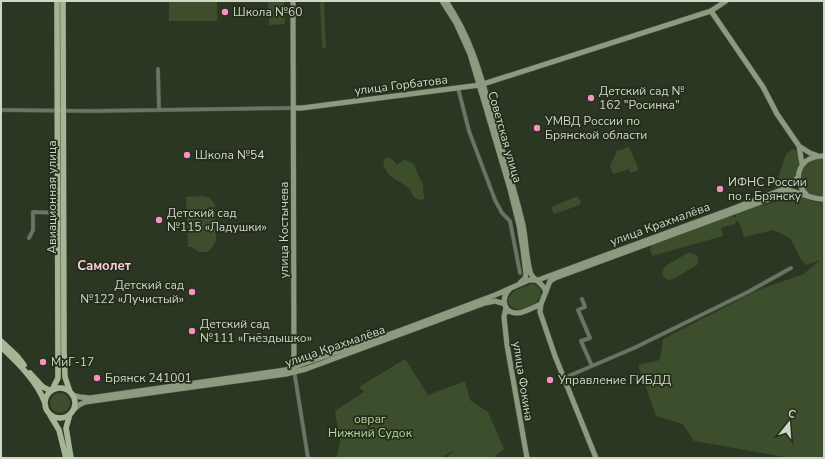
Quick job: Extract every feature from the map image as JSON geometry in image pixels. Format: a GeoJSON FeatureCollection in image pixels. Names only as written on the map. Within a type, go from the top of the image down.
{"type":"FeatureCollection","features":[{"type":"Feature","properties":{"kind":"main road","name":"Авиационная улица"},"geometry":{"type":"LineString","coordinates":[[57,1],[64,351],[65,377],[71,394]]}},
{"type":"Feature","properties":{"kind":"main road","name":"Авиационная улица"},"geometry":{"type":"LineString","coordinates":[[60,110],[63,1]]}},
{"type":"Feature","properties":{"kind":"main road","name":"улица Костычева"},"geometry":{"type":"LineString","coordinates":[[293,1],[294,370]]}},
{"type":"Feature","properties":{"kind":"main road","name":"Советская улица"},"geometry":{"type":"LineString","coordinates":[[444,1],[465,40],[482,85],[519,210],[525,234],[530,271],[532,276],[538,280]]}},
{"type":"Feature","properties":{"kind":"main road","name":"улица Горбатова"},"geometry":{"type":"LineString","coordinates":[[293,108],[482,85],[711,11],[726,1]]}},
{"type":"Feature","properties":{"kind":"main road"},"geometry":{"type":"LineString","coordinates":[[711,11],[763,87],[777,114],[799,146],[817,156]]}},
{"type":"Feature","properties":{"kind":"main road","name":"Советская улица"},"geometry":{"type":"LineString","coordinates":[[482,85],[519,225],[526,274],[525,278],[519,285]]}},
{"type":"Feature","properties":{"kind":"main road"},"geometry":{"type":"LineString","coordinates":[[799,146],[802,164]]}},
{"type":"Feature","properties":{"kind":"main road"},"geometry":{"type":"LineString","coordinates":[[807,195],[800,186],[798,177],[799,170],[802,164],[811,158],[824,156]]}},
{"type":"Feature","properties":{"kind":"main road"},"geometry":{"type":"LineString","coordinates":[[596,458],[564,378],[540,312],[541,304],[550,281],[790,189],[798,177]]}},
{"type":"Feature","properties":{"kind":"main road"},"geometry":{"type":"LineString","coordinates":[[790,189],[816,199],[824,199]]}},
{"type":"Feature","properties":{"kind":"main road","name":"улица Крахмалёва"},"geometry":{"type":"LineString","coordinates":[[538,280],[790,189]]}},
{"type":"Feature","properties":{"kind":"main road","name":"Авиационная улица"},"geometry":{"type":"LineString","coordinates":[[51,390],[58,378],[61,213]]}},
{"type":"Feature","properties":{"kind":"main road"},"geometry":{"type":"LineString","coordinates":[[541,304],[517,313],[511,312],[505,306],[504,296],[510,289],[529,280],[538,280],[542,283],[546,292]]}},
{"type":"Feature","properties":{"kind":"main road","name":"улица Крахмалёва"},"geometry":{"type":"LineString","coordinates":[[71,394],[90,398],[294,370],[510,289]]}},
{"type":"Feature","properties":{"kind":"main road","name":"улица Крахмалёва"},"geometry":{"type":"LineString","coordinates":[[72,412],[79,405],[85,402],[294,370],[326,362],[491,301],[505,306]]}},
{"type":"Feature","properties":{"kind":"main road","name":"улица Фокина"},"geometry":{"type":"LineString","coordinates":[[505,306],[504,317],[507,345],[527,458]]}},
{"type":"Feature","properties":{"kind":"main road"},"geometry":{"type":"LineString","coordinates":[[1,341],[17,356],[43,387],[51,390],[62,388],[71,394],[74,400],[72,412],[66,428],[71,458]]}},
{"type":"Feature","properties":{"kind":"main road"},"geometry":{"type":"LineString","coordinates":[[1,346],[22,368],[37,389],[46,409],[59,430],[66,458]]}},
{"type":"Feature","properties":{"kind":"main road"},"geometry":{"type":"LineString","coordinates":[[45,404],[46,396],[51,390]]}},
{"type":"Feature","properties":{"kind":"main road"},"geometry":{"type":"LineString","coordinates":[[50,414],[58,418],[66,416],[72,412]]}},
{"type":"Feature","properties":{"kind":"street"},"geometry":{"type":"LineString","coordinates":[[158,69],[159,109]]}},
{"type":"Feature","properties":{"kind":"street"},"geometry":{"type":"LineString","coordinates":[[458,88],[468,131],[495,200],[502,213],[510,221],[520,273]]}},
{"type":"Feature","properties":{"kind":"street","name":"улица Горбатова"},"geometry":{"type":"LineString","coordinates":[[1,110],[293,108]]}},
{"type":"Feature","properties":{"kind":"street"},"geometry":{"type":"LineString","coordinates":[[29,238],[33,230],[33,212],[61,213]]}},
{"type":"Feature","properties":{"kind":"street"},"geometry":{"type":"LineString","coordinates":[[564,378],[634,348],[690,321],[791,268]]}},
{"type":"Feature","properties":{"kind":"street"},"geometry":{"type":"LineString","coordinates":[[582,299],[585,307],[578,310],[590,338],[581,341],[592,366]]}},
{"type":"Feature","properties":{"kind":"street","name":"улица Костычева"},"geometry":{"type":"LineString","coordinates":[[294,370],[308,458]]}},
{"type":"Feature","properties":{"kind":"green space"},"geometry":{"type":"Polygon","coordinates":[[[169,1],[217,1],[217,21],[169,21],[169,1]]]}},
{"type":"Feature","properties":{"kind":"green space"},"geometry":{"type":"Polygon","coordinates":[[[268,1],[284,1],[285,24],[269,25],[268,1]]]}},
{"type":"Feature","properties":{"kind":"green space"},"geometry":{"type":"Polygon","coordinates":[[[320,1],[324,1],[326,49],[322,47],[320,1]]]}},
{"type":"Feature","properties":{"kind":"green space"},"geometry":{"type":"Polygon","coordinates":[[[629,147],[639,170],[630,173],[629,169],[613,174],[610,166],[617,151],[629,147]]]}},
{"type":"Feature","properties":{"kind":"green space"},"geometry":{"type":"Polygon","coordinates":[[[793,149],[797,151],[798,158],[795,176],[782,188],[776,191],[774,186],[776,185],[786,154],[793,149]]]}},
{"type":"Feature","properties":{"kind":"green space"},"geometry":{"type":"Polygon","coordinates":[[[385,158],[391,158],[397,165],[404,160],[413,163],[423,185],[424,199],[419,200],[414,197],[408,188],[387,172],[383,163],[385,158]]]}},
{"type":"Feature","properties":{"kind":"green space"},"geometry":{"type":"Polygon","coordinates":[[[817,158],[824,158],[824,197],[815,197],[809,194],[804,189],[801,182],[803,168],[809,162],[817,158]]]}},
{"type":"Feature","properties":{"kind":"green space"},"geometry":{"type":"Polygon","coordinates":[[[789,194],[824,202],[824,458],[791,458],[694,441],[683,424],[656,416],[638,365],[660,360],[663,339],[758,290],[804,274],[820,260],[806,265],[801,259],[790,238],[773,230],[744,237],[738,220],[735,224],[721,228],[723,236],[652,256],[650,249],[652,244],[731,215],[736,218],[735,213],[759,205],[761,206],[775,202],[776,198],[789,194]]]}},
{"type":"Feature","properties":{"kind":"green space"},"geometry":{"type":"Polygon","coordinates":[[[203,196],[210,198],[215,205],[216,240],[213,247],[207,252],[199,252],[191,247],[188,247],[186,197],[203,196]]]}},
{"type":"Feature","properties":{"kind":"green space"},"geometry":{"type":"Polygon","coordinates":[[[578,196],[581,202],[580,205],[554,214],[551,207],[578,196]]]}},
{"type":"Feature","properties":{"kind":"green space"},"geometry":{"type":"Polygon","coordinates":[[[688,253],[693,253],[697,256],[697,265],[671,280],[665,278],[662,273],[665,266],[688,253]]]}},
{"type":"Feature","properties":{"kind":"green space"},"geometry":{"type":"Polygon","coordinates":[[[531,284],[538,286],[541,291],[541,296],[538,300],[529,307],[523,309],[513,308],[508,299],[514,291],[531,284]]]}},
{"type":"Feature","properties":{"kind":"green space","name":"овраг Нижний Судок"},"geometry":{"type":"Polygon","coordinates":[[[405,359],[428,395],[465,381],[470,400],[488,412],[504,449],[493,458],[446,458],[455,450],[440,458],[337,458],[340,440],[335,411],[364,392],[359,387],[405,359]]]}},
{"type":"Feature","properties":{"kind":"green space"},"geometry":{"type":"Polygon","coordinates":[[[56,393],[64,393],[70,399],[70,407],[64,413],[56,413],[50,407],[50,399],[56,393]]]}},
{"type":"Feature","properties":{"kind":"place","name":"Школа №60"},"geometry":{"type":"Point","coordinates":[225,12]}},
{"type":"Feature","properties":{"kind":"place","name":"Детский сад № 162 \"Росинка\""},"geometry":{"type":"Point","coordinates":[591,98]}},
{"type":"Feature","properties":{"kind":"place","name":"УМВД России по Брянской области"},"geometry":{"type":"Point","coordinates":[537,128]}},
{"type":"Feature","properties":{"kind":"place","name":"Школа №54"},"geometry":{"type":"Point","coordinates":[187,155]}},
{"type":"Feature","properties":{"kind":"place","name":"ИФНС России по г. Брянску"},"geometry":{"type":"Point","coordinates":[720,189]}},
{"type":"Feature","properties":{"kind":"place","name":"Детский сад №115 «Ладушки»"},"geometry":{"type":"Point","coordinates":[159,220]}},
{"type":"Feature","properties":{"kind":"place","name":"Детский сад №122 «Лучистый»"},"geometry":{"type":"Point","coordinates":[192,292]}},
{"type":"Feature","properties":{"kind":"place","name":"Детский сад №111 «Гнёздышко»"},"geometry":{"type":"Point","coordinates":[192,331]}},
{"type":"Feature","properties":{"kind":"place","name":"МиГ-17"},"geometry":{"type":"Point","coordinates":[43,362]}},
{"type":"Feature","properties":{"kind":"place","name":"Брянск 241001"},"geometry":{"type":"Point","coordinates":[97,378]}},
{"type":"Feature","properties":{"kind":"place","name":"Управление ГИБДД"},"geometry":{"type":"Point","coordinates":[550,380]}},
{"type":"Feature","properties":{"kind":"district","name":"Самолет"},"geometry":{"type":"Point","coordinates":[104,266]}}]}
